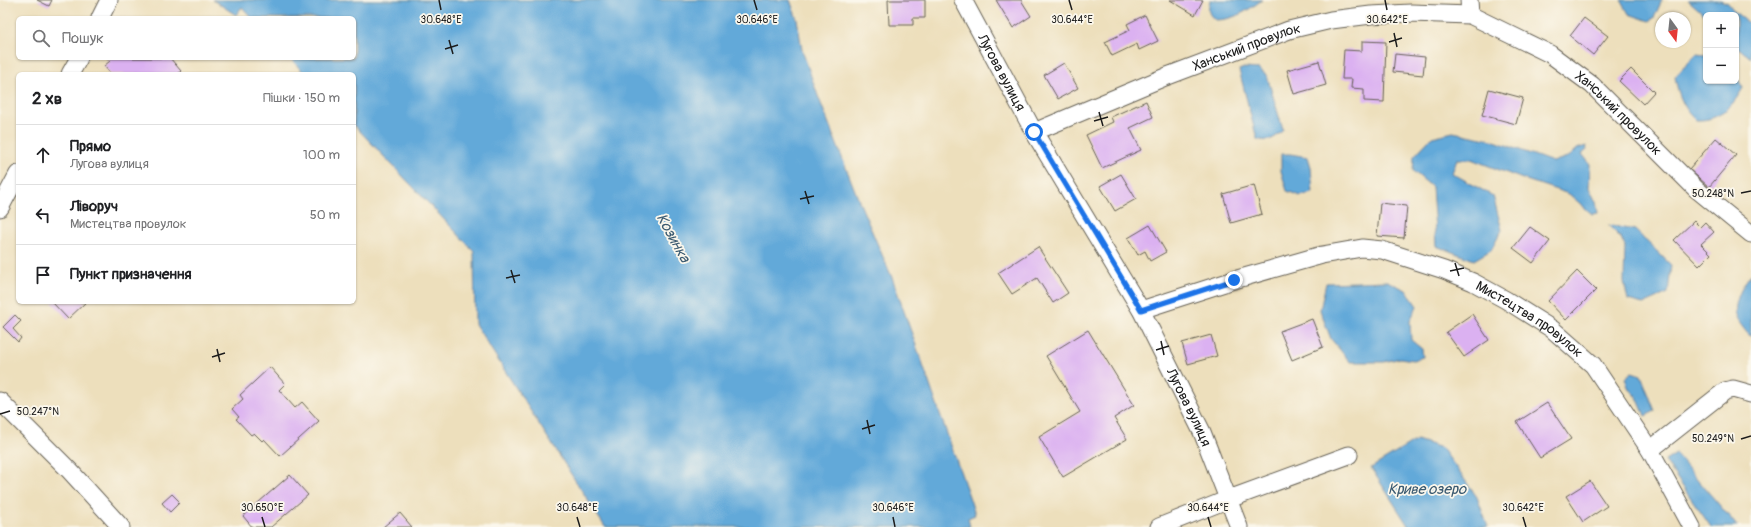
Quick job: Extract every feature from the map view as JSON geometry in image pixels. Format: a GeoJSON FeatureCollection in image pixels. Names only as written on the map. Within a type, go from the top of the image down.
{"type":"FeatureCollection","features":[{"type":"Feature","properties":{"kind":"street"},"geometry":{"type":"LineString","coordinates":[[101,16],[109,0]]}},
{"type":"Feature","properties":{"kind":"street","name":"Лугова вулиця"},"geometry":{"type":"LineString","coordinates":[[963,0],[1034,132],[1141,310],[1202,432],[1239,527]]}},
{"type":"Feature","properties":{"kind":"street","name":"Ханський провулок"},"geometry":{"type":"LineString","coordinates":[[1034,132],[1165,77],[1289,30],[1330,20],[1370,15],[1470,7],[1550,54],[1592,85],[1696,189],[1751,234]]}},
{"type":"Feature","properties":{"kind":"street"},"geometry":{"type":"LineString","coordinates":[[71,72],[78,60]]}},
{"type":"Feature","properties":{"kind":"street"},"geometry":{"type":"LineString","coordinates":[[0,208],[16,178]]}},
{"type":"Feature","properties":{"kind":"street","name":"Мистецтва провулок"},"geometry":{"type":"LineString","coordinates":[[1141,310],[1234,280],[1322,255],[1362,248],[1382,250],[1444,270],[1473,282],[1506,300],[1552,329],[1593,365],[1650,450],[1692,527]]}},
{"type":"Feature","properties":{"kind":"street"},"geometry":{"type":"LineString","coordinates":[[1650,450],[1725,390],[1733,389],[1751,394]]}},
{"type":"Feature","properties":{"kind":"street"},"geometry":{"type":"LineString","coordinates":[[0,401],[70,470],[121,527]]}},
{"type":"Feature","properties":{"kind":"street"},"geometry":{"type":"LineString","coordinates":[[1159,527],[1229,499],[1349,455]]}},
{"type":"Feature","properties":{"kind":"water","name":"Козинка"},"geometry":{"type":"Polygon","coordinates":[[[213,0],[790,0],[797,19],[802,50],[818,96],[861,206],[893,280],[971,502],[975,515],[968,518],[970,527],[605,527],[475,324],[474,251],[356,127],[356,72],[303,72],[292,60],[356,60],[356,16],[250,16],[242,7],[236,15],[213,0]]]}},
{"type":"Feature","properties":{"kind":"water"},"geometry":{"type":"Polygon","coordinates":[[[1210,0],[1262,0],[1234,17],[1215,20],[1209,11],[1210,0]]]}},
{"type":"Feature","properties":{"kind":"water"},"geometry":{"type":"Polygon","coordinates":[[[1621,0],[1662,0],[1657,12],[1655,12],[1654,18],[1649,21],[1629,14],[1621,0]]]}},
{"type":"Feature","properties":{"kind":"water"},"geometry":{"type":"Polygon","coordinates":[[[1688,0],[1720,0],[1728,3],[1735,12],[1703,12],[1703,13],[1688,0]]]}},
{"type":"Feature","properties":{"kind":"water"},"geometry":{"type":"Polygon","coordinates":[[[1739,15],[1751,25],[1751,58],[1739,48],[1739,15]]]}},
{"type":"Feature","properties":{"kind":"water"},"geometry":{"type":"Polygon","coordinates":[[[1696,54],[1703,55],[1703,84],[1739,84],[1739,81],[1743,88],[1724,112],[1712,118],[1696,120],[1684,106],[1675,77],[1696,54]]]}},
{"type":"Feature","properties":{"kind":"water"},"geometry":{"type":"Polygon","coordinates":[[[1244,68],[1259,69],[1267,76],[1283,130],[1272,139],[1257,139],[1239,70],[1244,68]]]}},
{"type":"Feature","properties":{"kind":"water"},"geometry":{"type":"Polygon","coordinates":[[[1453,132],[1492,140],[1553,162],[1570,156],[1577,149],[1586,146],[1587,150],[1582,154],[1590,164],[1589,188],[1596,202],[1598,213],[1592,214],[1569,194],[1520,178],[1471,159],[1457,159],[1452,173],[1493,196],[1502,230],[1491,250],[1474,260],[1436,246],[1432,187],[1413,171],[1414,156],[1432,137],[1453,132]]]}},
{"type":"Feature","properties":{"kind":"water"},"geometry":{"type":"Polygon","coordinates":[[[1281,154],[1308,157],[1311,167],[1313,193],[1300,196],[1287,191],[1281,171],[1281,154]]]}},
{"type":"Feature","properties":{"kind":"water"},"geometry":{"type":"Polygon","coordinates":[[[1608,225],[1635,230],[1671,265],[1668,293],[1643,304],[1628,300],[1624,282],[1625,246],[1621,238],[1608,225]]]}},
{"type":"Feature","properties":{"kind":"water"},"geometry":{"type":"Polygon","coordinates":[[[1751,274],[1751,337],[1738,321],[1735,311],[1739,294],[1751,274]]]}},
{"type":"Feature","properties":{"kind":"water"},"geometry":{"type":"Polygon","coordinates":[[[1387,281],[1406,290],[1417,306],[1410,321],[1411,340],[1422,349],[1423,357],[1413,360],[1400,358],[1384,362],[1350,362],[1331,339],[1320,310],[1326,283],[1387,281]]]}},
{"type":"Feature","properties":{"kind":"water"},"geometry":{"type":"Polygon","coordinates":[[[1632,372],[1641,375],[1655,411],[1645,416],[1637,397],[1628,387],[1625,378],[1632,372]]]}},
{"type":"Feature","properties":{"kind":"water","name":"Криве озеро"},"geometry":{"type":"Polygon","coordinates":[[[1417,440],[1442,448],[1477,497],[1488,527],[1409,527],[1371,468],[1417,440]]]}},
{"type":"Feature","properties":{"kind":"water"},"geometry":{"type":"Polygon","coordinates":[[[1676,454],[1738,527],[1711,527],[1665,461],[1676,454]]]}},
{"type":"Feature","properties":{"kind":"building"},"geometry":{"type":"Polygon","coordinates":[[[37,0],[52,0],[49,6],[37,0]]]}},
{"type":"Feature","properties":{"kind":"building"},"geometry":{"type":"Polygon","coordinates":[[[888,0],[925,0],[925,18],[913,18],[913,25],[889,25],[888,0]]]}},
{"type":"Feature","properties":{"kind":"building"},"geometry":{"type":"Polygon","coordinates":[[[996,0],[1021,0],[1031,16],[1013,28],[996,0]]]}},
{"type":"Feature","properties":{"kind":"building"},"geometry":{"type":"Polygon","coordinates":[[[1170,0],[1203,0],[1195,15],[1170,0]]]}},
{"type":"Feature","properties":{"kind":"building"},"geometry":{"type":"Polygon","coordinates":[[[1145,15],[1158,41],[1139,50],[1137,44],[1112,56],[1105,42],[1130,30],[1127,24],[1145,15]]]}},
{"type":"Feature","properties":{"kind":"building"},"geometry":{"type":"Polygon","coordinates":[[[1584,18],[1608,36],[1593,55],[1570,36],[1584,18]]]}},
{"type":"Feature","properties":{"kind":"building"},"geometry":{"type":"Polygon","coordinates":[[[1362,41],[1386,42],[1384,102],[1364,101],[1364,89],[1351,88],[1352,79],[1342,79],[1344,50],[1362,51],[1362,41]]]}},
{"type":"Feature","properties":{"kind":"building"},"geometry":{"type":"Polygon","coordinates":[[[1395,54],[1425,57],[1423,75],[1393,72],[1395,54]]]}},
{"type":"Feature","properties":{"kind":"building"},"geometry":{"type":"Polygon","coordinates":[[[109,60],[172,60],[181,71],[109,72],[104,66],[110,61],[109,60]]]}},
{"type":"Feature","properties":{"kind":"building"},"geometry":{"type":"Polygon","coordinates":[[[1319,61],[1326,85],[1294,94],[1287,70],[1319,61]]]}},
{"type":"Feature","properties":{"kind":"building"},"geometry":{"type":"Polygon","coordinates":[[[1064,63],[1078,88],[1058,99],[1044,75],[1064,63]]]}},
{"type":"Feature","properties":{"kind":"building"},"geometry":{"type":"Polygon","coordinates":[[[1631,69],[1654,92],[1643,104],[1619,81],[1631,69]]]}},
{"type":"Feature","properties":{"kind":"building"},"geometry":{"type":"Polygon","coordinates":[[[1489,89],[1523,98],[1516,124],[1482,115],[1489,89]]]}},
{"type":"Feature","properties":{"kind":"building"},"geometry":{"type":"Polygon","coordinates":[[[1146,101],[1153,117],[1130,128],[1141,150],[1102,168],[1086,135],[1113,122],[1111,117],[1146,101]]]}},
{"type":"Feature","properties":{"kind":"building"},"geometry":{"type":"Polygon","coordinates":[[[1716,138],[1736,155],[1709,187],[1689,169],[1716,138]]]}},
{"type":"Feature","properties":{"kind":"building"},"geometry":{"type":"Polygon","coordinates":[[[1121,174],[1136,199],[1115,211],[1100,186],[1121,174]]]}},
{"type":"Feature","properties":{"kind":"building"},"geometry":{"type":"Polygon","coordinates":[[[1254,185],[1262,214],[1231,223],[1223,194],[1254,185]]]}},
{"type":"Feature","properties":{"kind":"building"},"geometry":{"type":"Polygon","coordinates":[[[1380,203],[1407,206],[1404,238],[1377,236],[1380,203]]]}},
{"type":"Feature","properties":{"kind":"building"},"geometry":{"type":"Polygon","coordinates":[[[1694,221],[1700,227],[1705,222],[1714,232],[1701,244],[1711,254],[1699,266],[1674,240],[1694,221]]]}},
{"type":"Feature","properties":{"kind":"building"},"geometry":{"type":"Polygon","coordinates":[[[1150,225],[1166,252],[1150,261],[1145,251],[1138,255],[1128,238],[1150,225]]]}},
{"type":"Feature","properties":{"kind":"building"},"geometry":{"type":"Polygon","coordinates":[[[1530,227],[1550,241],[1533,263],[1513,248],[1530,227]]]}},
{"type":"Feature","properties":{"kind":"building"},"geometry":{"type":"Polygon","coordinates":[[[1038,247],[1068,293],[1053,303],[1037,278],[1012,294],[998,273],[1038,247]]]}},
{"type":"Feature","properties":{"kind":"building"},"geometry":{"type":"Polygon","coordinates":[[[1577,271],[1596,290],[1566,320],[1548,301],[1577,271]]]}},
{"type":"Feature","properties":{"kind":"building"},"geometry":{"type":"Polygon","coordinates":[[[54,304],[84,304],[68,319],[54,304]]]}},
{"type":"Feature","properties":{"kind":"building"},"geometry":{"type":"Polygon","coordinates":[[[1472,314],[1489,340],[1464,357],[1446,332],[1472,314]]]}},
{"type":"Feature","properties":{"kind":"building"},"geometry":{"type":"Polygon","coordinates":[[[15,315],[21,321],[13,329],[21,338],[18,342],[3,327],[15,315]]]}},
{"type":"Feature","properties":{"kind":"building"},"geometry":{"type":"Polygon","coordinates":[[[1312,319],[1323,347],[1292,360],[1280,331],[1312,319]]]}},
{"type":"Feature","properties":{"kind":"building"},"geometry":{"type":"Polygon","coordinates":[[[1088,330],[1134,405],[1114,418],[1127,439],[1063,477],[1039,437],[1080,412],[1046,356],[1088,330]]]}},
{"type":"Feature","properties":{"kind":"building"},"geometry":{"type":"Polygon","coordinates":[[[1211,335],[1217,356],[1188,364],[1182,343],[1211,335]]]}},
{"type":"Feature","properties":{"kind":"building"},"geometry":{"type":"Polygon","coordinates":[[[270,367],[285,384],[279,390],[295,408],[302,402],[319,421],[280,456],[264,439],[262,441],[254,433],[251,435],[236,419],[239,417],[232,409],[243,399],[240,395],[270,367]]]}},
{"type":"Feature","properties":{"kind":"building"},"geometry":{"type":"Polygon","coordinates":[[[1547,403],[1571,439],[1540,458],[1517,422],[1547,403]]]}},
{"type":"Feature","properties":{"kind":"building"},"geometry":{"type":"Polygon","coordinates":[[[290,475],[308,495],[271,527],[252,527],[243,516],[290,475]]]}},
{"type":"Feature","properties":{"kind":"building"},"geometry":{"type":"Polygon","coordinates":[[[1590,481],[1607,506],[1583,522],[1566,496],[1590,481]]]}},
{"type":"Feature","properties":{"kind":"building"},"geometry":{"type":"Polygon","coordinates":[[[172,494],[180,502],[170,512],[162,503],[172,494]]]}},
{"type":"Feature","properties":{"kind":"building"},"geometry":{"type":"Polygon","coordinates":[[[400,513],[412,527],[383,527],[400,513]]]}},
{"type":"Feature","properties":{"kind":"route"},"geometry":{"type":"LineString","coordinates":[[1034,132],[1141,310],[1234,280]]}}]}
